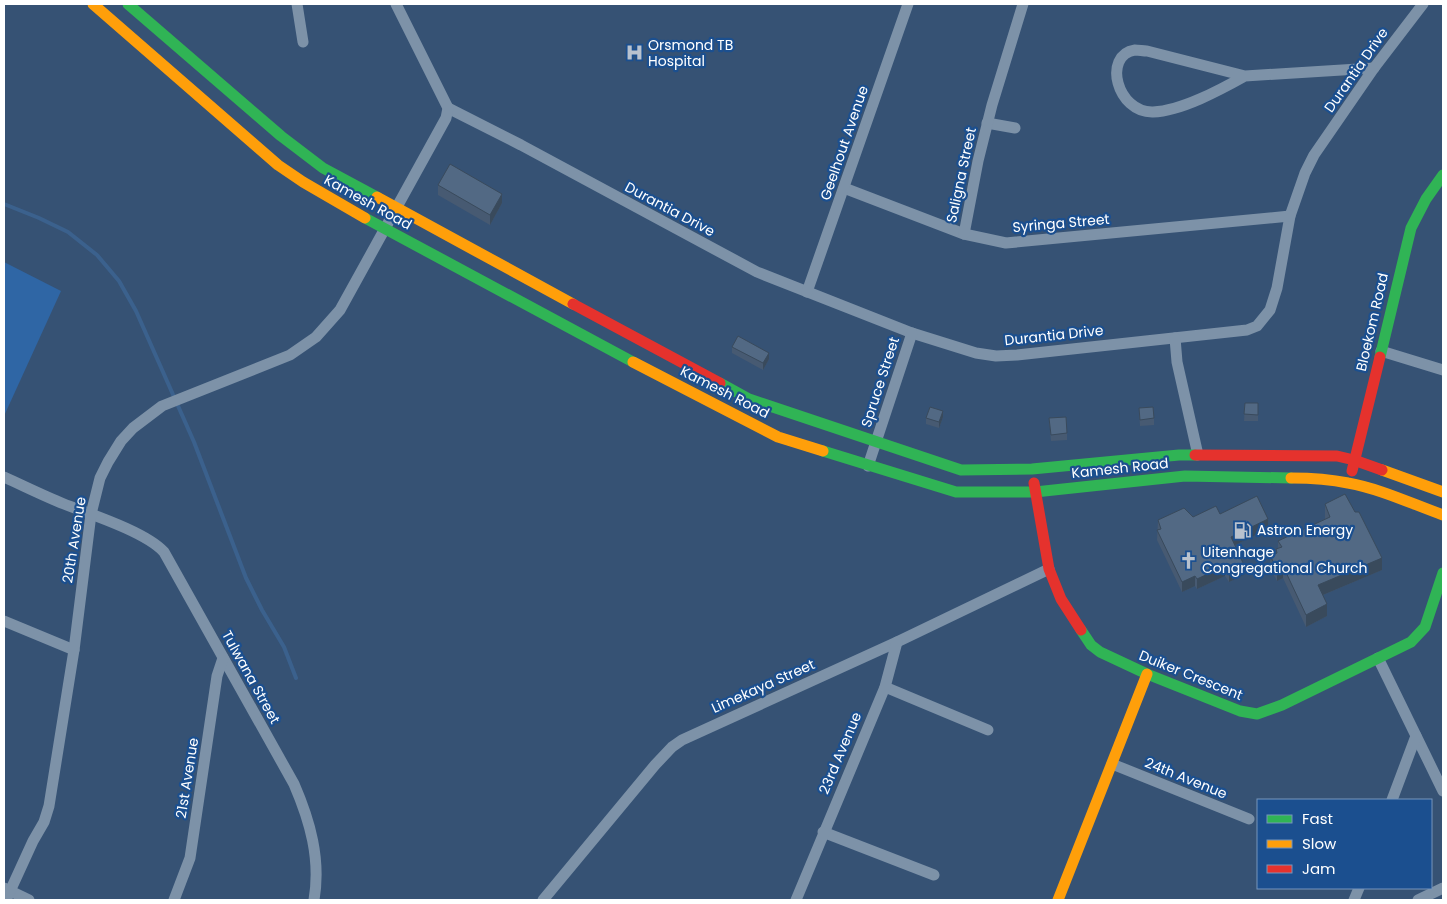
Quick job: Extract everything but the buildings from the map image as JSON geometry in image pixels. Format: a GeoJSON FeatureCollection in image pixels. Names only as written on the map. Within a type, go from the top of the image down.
{"type":"FeatureCollection","features":[{"type":"Feature","properties":{"kind":"main road","name":"Kamesh Road"},"geometry":{"type":"LineString","coordinates":[[93,4],[278,165],[303,182],[385,229],[583,336],[778,437],[956,492],[1035,492],[1185,476],[1314,478],[1349,483],[1374,490],[1443,515]]}},
{"type":"Feature","properties":{"kind":"main road","name":"Kamesh Road"},"geometry":{"type":"LineString","coordinates":[[128,4],[281,136],[323,168],[748,398],[961,470],[1032,468],[1179,455],[1336,456],[1354,460],[1443,492]]}},
{"type":"Feature","properties":{"kind":"main road","name":"Bloekom Road"},"geometry":{"type":"LineString","coordinates":[[1349,483],[1411,228],[1426,198],[1443,175]]}},
{"type":"Feature","properties":{"kind":"main road","name":"Duiker Crescent"},"geometry":{"type":"LineString","coordinates":[[1032,468],[1049,570],[1061,599],[1091,645],[1100,652],[1147,674],[1240,711],[1257,714],[1282,705],[1411,642],[1425,627],[1443,573]]}},
{"type":"Feature","properties":{"kind":"main road"},"geometry":{"type":"LineString","coordinates":[[1058,900],[1147,674]]}},
{"type":"Feature","properties":{"kind":"street"},"geometry":{"type":"LineString","coordinates":[[297,4],[303,42]]}},
{"type":"Feature","properties":{"kind":"street"},"geometry":{"type":"LineString","coordinates":[[396,4],[448,108]]}},
{"type":"Feature","properties":{"kind":"street","name":"Geelhout Avenue"},"geometry":{"type":"LineString","coordinates":[[808,292],[908,4]]}},
{"type":"Feature","properties":{"kind":"street","name":"Saligna Street"},"geometry":{"type":"LineString","coordinates":[[964,234],[987,123],[1023,4]]}},
{"type":"Feature","properties":{"kind":"street","name":"Durantia Drive"},"geometry":{"type":"LineString","coordinates":[[448,108],[522,145],[757,272],[912,333],[976,352],[996,356],[1018,355],[1247,330],[1257,326],[1264,320],[1270,310],[1277,288],[1290,216],[1305,173],[1314,155],[1374,68],[1423,4]]}},
{"type":"Feature","properties":{"kind":"street"},"geometry":{"type":"LineString","coordinates":[[1245,76],[1213,93],[1184,104],[1152,112],[1139,110],[1124,98],[1118,85],[1116,74],[1118,62],[1125,54],[1135,50],[1155,53],[1245,76],[1374,68]]}},
{"type":"Feature","properties":{"kind":"street","name":"20th Avenue"},"geometry":{"type":"LineString","coordinates":[[7,893],[44,822],[48,806],[74,650],[90,514],[100,478],[108,462],[133,428],[168,403],[284,358],[316,337],[340,310],[446,118],[448,108]]}},
{"type":"Feature","properties":{"kind":"street","name":"Saligna Street"},"geometry":{"type":"LineString","coordinates":[[987,123],[1015,128]]}},
{"type":"Feature","properties":{"kind":"street","name":"Syringa Street"},"geometry":{"type":"LineString","coordinates":[[844,188],[964,234],[1006,243],[1290,216]]}},
{"type":"Feature","properties":{"kind":"street","name":"Spruce Street"},"geometry":{"type":"LineString","coordinates":[[868,466],[912,333]]}},
{"type":"Feature","properties":{"kind":"street"},"geometry":{"type":"LineString","coordinates":[[1175,338],[1177,362],[1198,455]]}},
{"type":"Feature","properties":{"kind":"street"},"geometry":{"type":"LineString","coordinates":[[1381,351],[1443,370]]}},
{"type":"Feature","properties":{"kind":"street","name":"Tulwana Street"},"geometry":{"type":"LineString","coordinates":[[4,477],[144,538],[161,548],[168,556],[294,784],[306,812],[314,843],[317,871],[314,900]]}},
{"type":"Feature","properties":{"kind":"street","name":"Limekaya Street"},"geometry":{"type":"LineString","coordinates":[[543,900],[655,764],[682,740],[898,642],[1049,570]]}},
{"type":"Feature","properties":{"kind":"street"},"geometry":{"type":"LineString","coordinates":[[4,621],[74,650]]}},
{"type":"Feature","properties":{"kind":"street","name":"23rd Avenue"},"geometry":{"type":"LineString","coordinates":[[796,900],[885,687],[898,642]]}},
{"type":"Feature","properties":{"kind":"street","name":"21st Avenue"},"geometry":{"type":"LineString","coordinates":[[174,900],[190,858],[217,676],[223,658]]}},
{"type":"Feature","properties":{"kind":"street"},"geometry":{"type":"LineString","coordinates":[[1378,658],[1443,791]]}},
{"type":"Feature","properties":{"kind":"street"},"geometry":{"type":"LineString","coordinates":[[885,687],[988,730]]}},
{"type":"Feature","properties":{"kind":"street"},"geometry":{"type":"LineString","coordinates":[[1392,799],[1416,736]]}},
{"type":"Feature","properties":{"kind":"street","name":"24th Avenue"},"geometry":{"type":"LineString","coordinates":[[1112,764],[1248,819]]}},
{"type":"Feature","properties":{"kind":"street"},"geometry":{"type":"LineString","coordinates":[[823,832],[934,875]]}},
{"type":"Feature","properties":{"kind":"street"},"geometry":{"type":"LineString","coordinates":[[1418,900],[1443,888]]}},
{"type":"Feature","properties":{"kind":"street"},"geometry":{"type":"LineString","coordinates":[[7,893],[29,900]]}},
{"type":"Feature","properties":{"kind":"shaded area"},"geometry":{"type":"Polygon","coordinates":[[[4,262],[61,291],[4,416],[4,262]]]}},
{"type":"Feature","properties":{"kind":"waterway"},"geometry":{"type":"LineString","coordinates":[[4,204],[68,232],[97,255],[119,281],[136,311],[194,442],[246,578],[284,647],[296,678]]}},
{"type":"Feature","properties":{"kind":"traffic: fast"},"geometry":{"type":"LineString","coordinates":[[128,4],[281,136],[323,168],[377,197]]}},
{"type":"Feature","properties":{"kind":"traffic: fast"},"geometry":{"type":"LineString","coordinates":[[1380,357],[1411,228],[1426,199],[1443,175]]}},
{"type":"Feature","properties":{"kind":"traffic: fast"},"geometry":{"type":"LineString","coordinates":[[365,218],[633,362]]}},
{"type":"Feature","properties":{"kind":"traffic: fast"},"geometry":{"type":"LineString","coordinates":[[720,383],[749,399],[961,470],[1032,469],[1195,455]]}},
{"type":"Feature","properties":{"kind":"traffic: fast"},"geometry":{"type":"LineString","coordinates":[[823,451],[956,492],[1035,492],[1185,476],[1291,478]]}},
{"type":"Feature","properties":{"kind":"traffic: fast"},"geometry":{"type":"LineString","coordinates":[[1081,630],[1091,645],[1100,652],[1147,674],[1240,711],[1257,714],[1282,705],[1411,642],[1425,627],[1443,573]]}},
{"type":"Feature","properties":{"kind":"traffic: slow"},"geometry":{"type":"LineString","coordinates":[[93,4],[278,165],[303,182],[365,218]]}},
{"type":"Feature","properties":{"kind":"traffic: slow"},"geometry":{"type":"LineString","coordinates":[[377,197],[573,304]]}},
{"type":"Feature","properties":{"kind":"traffic: slow"},"geometry":{"type":"LineString","coordinates":[[633,362],[778,437],[823,451]]}},
{"type":"Feature","properties":{"kind":"traffic: slow"},"geometry":{"type":"LineString","coordinates":[[1382,470],[1443,492]]}},
{"type":"Feature","properties":{"kind":"traffic: slow"},"geometry":{"type":"LineString","coordinates":[[1291,478],[1327,480],[1360,486],[1443,515]]}},
{"type":"Feature","properties":{"kind":"traffic: slow"},"geometry":{"type":"LineString","coordinates":[[1058,900],[1147,674]]}},
{"type":"Feature","properties":{"kind":"traffic: jam"},"geometry":{"type":"LineString","coordinates":[[573,304],[720,383]]}},
{"type":"Feature","properties":{"kind":"traffic: jam"},"geometry":{"type":"LineString","coordinates":[[1352,471],[1380,357]]}},
{"type":"Feature","properties":{"kind":"traffic: jam"},"geometry":{"type":"LineString","coordinates":[[1195,455],[1337,456],[1382,470]]}},
{"type":"Feature","properties":{"kind":"traffic: jam"},"geometry":{"type":"LineString","coordinates":[[1034,483],[1049,569],[1061,599],[1081,630]]}},
{"type":"Feature","properties":{"kind":"place","name":"Orsmond TB Hospital"},"geometry":{"type":"Point","coordinates":[634,53]}},
{"type":"Feature","properties":{"kind":"place","name":"Astron Energy"},"geometry":{"type":"Point","coordinates":[1243,530]}},
{"type":"Feature","properties":{"kind":"place","name":"Uitenhage Congregational Church"},"geometry":{"type":"Point","coordinates":[1188,560]}}]}
